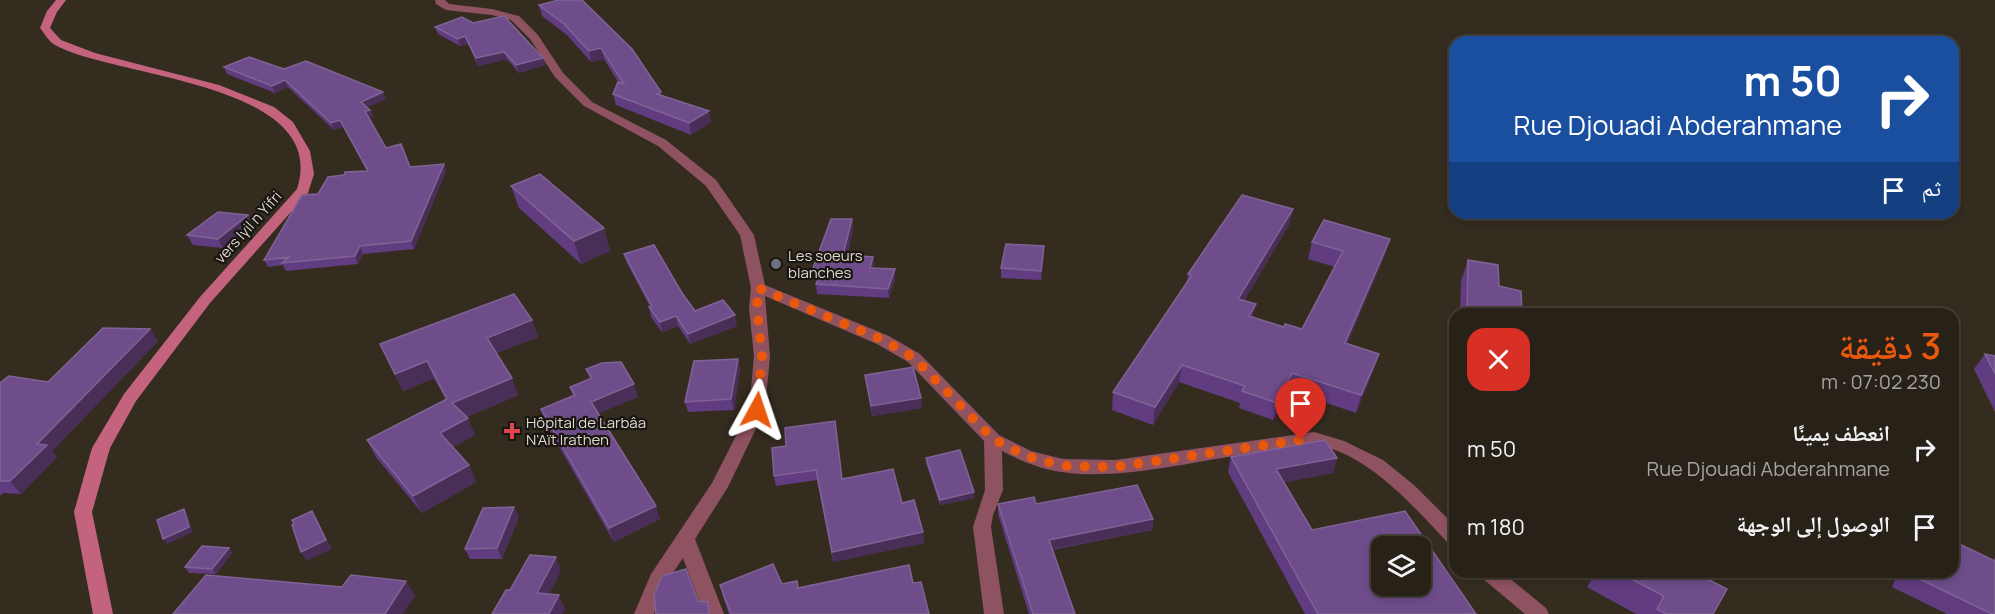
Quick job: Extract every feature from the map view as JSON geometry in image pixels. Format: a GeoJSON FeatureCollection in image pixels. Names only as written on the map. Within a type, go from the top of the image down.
{"type":"FeatureCollection","features":[{"type":"Feature","properties":{"kind":"main road","name":"vers Iγil n Yifri"},"geometry":{"type":"LineString","coordinates":[[61,0],[52,11],[45,28],[57,42],[91,55],[215,87],[270,109],[289,125],[304,151],[308,174],[303,190],[205,300],[130,398],[101,448],[83,512],[103,614]]}},
{"type":"Feature","properties":{"kind":"street"},"geometry":{"type":"LineString","coordinates":[[440,0],[439,2],[447,7],[492,12],[514,18],[534,37],[559,75],[588,104],[662,143],[711,183],[747,235],[758,288],[757,308],[762,356],[757,410],[719,487],[658,580],[644,614]]}},
{"type":"Feature","properties":{"kind":"street"},"geometry":{"type":"LineString","coordinates":[[758,288],[883,340],[914,358],[993,439],[1026,456],[1063,466],[1115,467],[1314,438],[1344,446],[1376,462],[1399,480],[1449,532]]}},
{"type":"Feature","properties":{"kind":"street"},"geometry":{"type":"LineString","coordinates":[[993,439],[994,490],[984,515],[982,528],[994,614]]}},
{"type":"Feature","properties":{"kind":"street"},"geometry":{"type":"LineString","coordinates":[[685,538],[714,614]]}},
{"type":"Feature","properties":{"kind":"street"},"geometry":{"type":"LineString","coordinates":[[1496,578],[1539,614]]}},
{"type":"Feature","properties":{"kind":"building"},"geometry":{"type":"Polygon","coordinates":[[[559,0],[582,0],[632,49],[661,92],[657,94],[709,111],[689,123],[613,94],[618,82],[624,84],[601,48],[589,51],[564,24],[539,5],[559,0]]]}},
{"type":"Feature","properties":{"kind":"building"},"geometry":{"type":"Polygon","coordinates":[[[504,16],[543,58],[516,65],[504,52],[476,58],[465,36],[458,39],[435,27],[462,17],[473,23],[504,16]]]}},
{"type":"Feature","properties":{"kind":"building"},"geometry":{"type":"Polygon","coordinates":[[[249,57],[284,69],[306,61],[383,92],[361,102],[370,110],[365,111],[386,148],[401,144],[410,167],[444,164],[411,241],[360,246],[355,256],[282,263],[289,257],[264,260],[302,195],[318,194],[328,177],[344,175],[345,172],[368,171],[340,120],[331,123],[285,80],[272,86],[224,67],[249,57]]]}},
{"type":"Feature","properties":{"kind":"building"},"geometry":{"type":"Polygon","coordinates":[[[540,174],[604,228],[574,241],[511,186],[540,174]]]}},
{"type":"Feature","properties":{"kind":"building"},"geometry":{"type":"Polygon","coordinates":[[[1242,195],[1293,209],[1238,299],[1256,304],[1249,316],[1284,327],[1285,324],[1302,329],[1343,251],[1312,242],[1324,220],[1390,239],[1345,343],[1379,354],[1361,395],[1292,373],[1277,403],[1242,391],[1245,386],[1182,365],[1155,407],[1113,392],[1192,275],[1188,274],[1242,195]]]}},
{"type":"Feature","properties":{"kind":"building"},"geometry":{"type":"Polygon","coordinates":[[[218,212],[248,215],[218,239],[187,235],[218,212]]]}},
{"type":"Feature","properties":{"kind":"building"},"geometry":{"type":"Polygon","coordinates":[[[831,219],[852,219],[843,255],[873,257],[870,268],[895,269],[888,289],[816,284],[822,269],[813,268],[831,219]]]}},
{"type":"Feature","properties":{"kind":"building"},"geometry":{"type":"Polygon","coordinates":[[[1006,244],[1044,246],[1041,271],[1001,268],[1006,244]]]}},
{"type":"Feature","properties":{"kind":"building"},"geometry":{"type":"Polygon","coordinates":[[[654,245],[695,311],[723,300],[735,315],[688,334],[676,316],[660,322],[649,307],[652,306],[624,254],[654,245]]]}},
{"type":"Feature","properties":{"kind":"building"},"geometry":{"type":"Polygon","coordinates":[[[1468,260],[1498,265],[1499,286],[1521,291],[1522,308],[1467,308],[1468,260]]]}},
{"type":"Feature","properties":{"kind":"building"},"geometry":{"type":"Polygon","coordinates":[[[514,294],[532,320],[487,338],[512,378],[452,403],[468,418],[440,433],[469,465],[413,496],[367,440],[447,399],[427,361],[395,374],[380,344],[514,294]]]}},
{"type":"Feature","properties":{"kind":"building"},"geometry":{"type":"Polygon","coordinates":[[[103,328],[150,329],[37,444],[47,445],[10,481],[0,481],[0,383],[9,376],[48,382],[103,328]]]}},
{"type":"Feature","properties":{"kind":"building"},"geometry":{"type":"Polygon","coordinates":[[[1985,354],[1995,356],[1995,374],[1985,354]]]}},
{"type":"Feature","properties":{"kind":"building"},"geometry":{"type":"Polygon","coordinates":[[[738,359],[731,399],[685,402],[694,361],[738,359]]]}},
{"type":"Feature","properties":{"kind":"building"},"geometry":{"type":"Polygon","coordinates":[[[621,362],[634,384],[591,402],[656,506],[609,528],[541,409],[575,395],[570,387],[592,378],[586,369],[602,363],[621,362]]]}},
{"type":"Feature","properties":{"kind":"building"},"geometry":{"type":"Polygon","coordinates":[[[913,367],[921,398],[871,406],[865,375],[913,367]]]}},
{"type":"Feature","properties":{"kind":"building"},"geometry":{"type":"Polygon","coordinates":[[[835,421],[842,479],[893,469],[902,503],[914,500],[923,532],[832,552],[816,470],[774,476],[772,448],[786,446],[785,428],[835,421]]]}},
{"type":"Feature","properties":{"kind":"building"},"geometry":{"type":"Polygon","coordinates":[[[1325,440],[1337,458],[1276,469],[1312,530],[1405,511],[1422,536],[1371,536],[1371,596],[1431,596],[1431,549],[1476,614],[1318,614],[1231,457],[1325,440]]]}},
{"type":"Feature","properties":{"kind":"building"},"geometry":{"type":"Polygon","coordinates":[[[960,450],[974,492],[940,500],[926,458],[960,450]]]}},
{"type":"Feature","properties":{"kind":"building"},"geometry":{"type":"Polygon","coordinates":[[[1137,485],[1153,519],[1049,540],[1075,614],[1033,614],[998,504],[1034,497],[1036,504],[1137,485]]]}},
{"type":"Feature","properties":{"kind":"building"},"geometry":{"type":"Polygon","coordinates":[[[514,507],[497,548],[465,549],[483,508],[514,507]]]}},
{"type":"Feature","properties":{"kind":"building"},"geometry":{"type":"Polygon","coordinates":[[[184,509],[189,527],[163,539],[157,520],[184,509]]]}},
{"type":"Feature","properties":{"kind":"building"},"geometry":{"type":"Polygon","coordinates":[[[312,511],[326,540],[301,552],[292,520],[312,511]]]}},
{"type":"Feature","properties":{"kind":"building"},"geometry":{"type":"Polygon","coordinates":[[[1959,544],[1995,561],[1995,614],[1917,578],[1959,578],[1959,544]]]}},
{"type":"Feature","properties":{"kind":"building"},"geometry":{"type":"Polygon","coordinates":[[[202,546],[229,548],[212,569],[185,567],[202,546]]]}},
{"type":"Feature","properties":{"kind":"building"},"geometry":{"type":"Polygon","coordinates":[[[530,555],[556,557],[537,593],[559,595],[549,614],[492,614],[506,590],[510,590],[530,555]]]}},
{"type":"Feature","properties":{"kind":"building"},"geometry":{"type":"Polygon","coordinates":[[[773,564],[782,584],[797,581],[798,588],[909,565],[913,583],[921,582],[929,614],[731,614],[720,585],[773,564]]]}},
{"type":"Feature","properties":{"kind":"building"},"geometry":{"type":"Polygon","coordinates":[[[686,569],[698,601],[708,602],[709,614],[656,614],[654,595],[662,576],[686,569]]]}},
{"type":"Feature","properties":{"kind":"building"},"geometry":{"type":"Polygon","coordinates":[[[206,575],[342,587],[351,575],[406,581],[385,614],[173,614],[206,575]]]}},
{"type":"Feature","properties":{"kind":"building"},"geometry":{"type":"Polygon","coordinates":[[[1630,578],[1706,578],[1727,589],[1713,614],[1666,614],[1657,609],[1664,596],[1630,578]]]}},
{"type":"Feature","properties":{"kind":"place","name":"Les soeurs blanches"},"geometry":{"type":"Point","coordinates":[776,264]}},
{"type":"Feature","properties":{"kind":"place","name":"Hôpital de Larbâa N'Aït Irathen"},"geometry":{"type":"Point","coordinates":[512,431]}},
{"type":"Feature","properties":{"kind":"route"},"geometry":{"type":"LineString","coordinates":[[757,410],[762,356],[757,308],[758,288],[883,340],[914,358],[993,439],[1026,456],[1063,466],[1115,467],[1301,440]]}}]}
